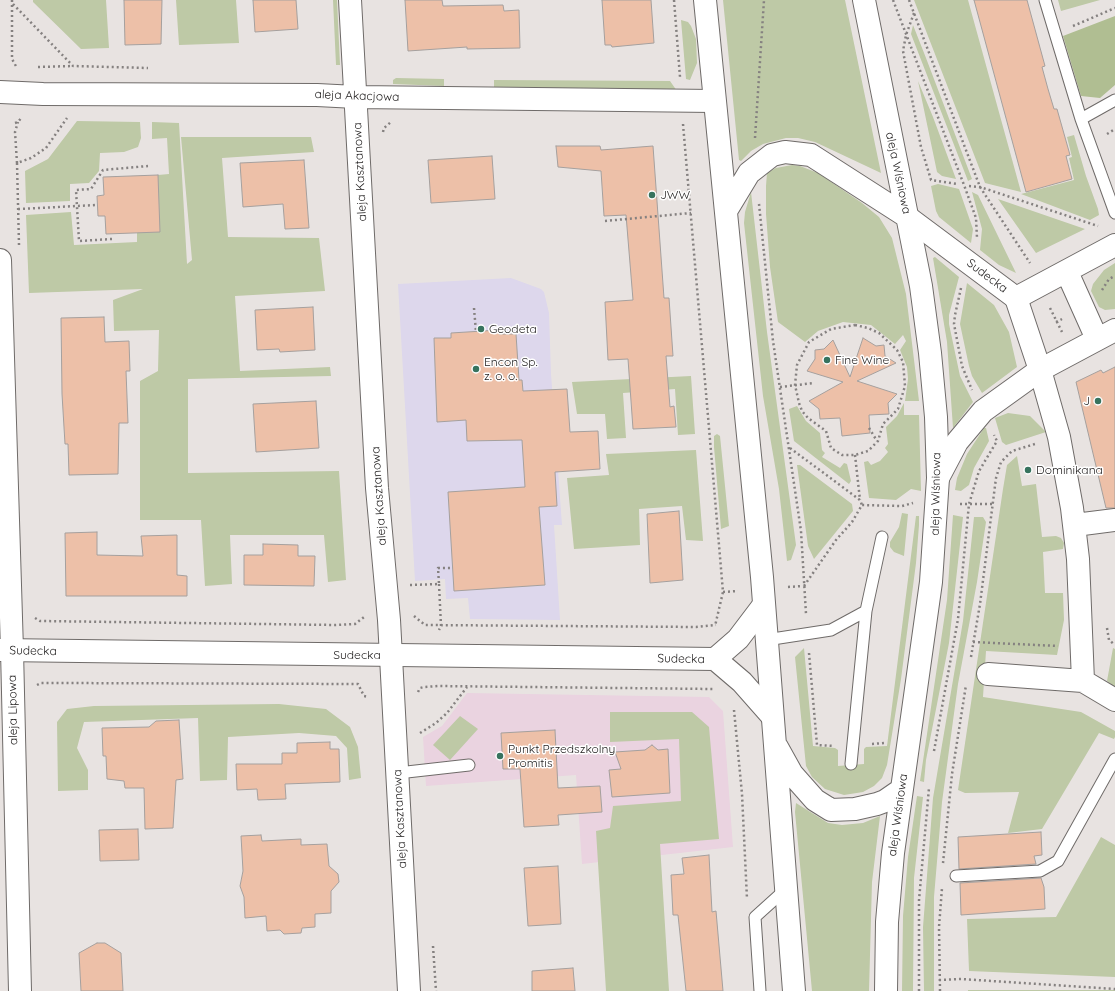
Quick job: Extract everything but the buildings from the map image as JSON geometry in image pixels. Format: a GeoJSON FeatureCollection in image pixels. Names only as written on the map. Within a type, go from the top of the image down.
{"type":"FeatureCollection","features":[{"type":"Feature","properties":{"kind":"street","name":"aleja Kasztanowa"},"geometry":{"type":"LineString","coordinates":[[350,0],[377,488],[389,620],[409,991]]}},
{"type":"Feature","properties":{"kind":"street"},"geometry":{"type":"LineString","coordinates":[[705,0],[749,441],[775,744],[794,991]]}},
{"type":"Feature","properties":{"kind":"street","name":"aleja Wiśniowa"},"geometry":{"type":"LineString","coordinates":[[864,0],[920,286],[930,353],[936,417],[938,478],[932,582],[893,852],[887,922],[886,991]]}},
{"type":"Feature","properties":{"kind":"street","name":"aleja Akacjowa"},"geometry":{"type":"LineString","coordinates":[[0,92],[43,94],[316,95],[356,97],[714,101]]}},
{"type":"Feature","properties":{"kind":"street","name":"Sudecka"},"geometry":{"type":"LineString","coordinates":[[726,212],[749,173],[772,155],[785,152],[811,155],[817,158],[906,216],[1016,298],[1115,245]]}},
{"type":"Feature","properties":{"kind":"street","name":"aleja Lipowa"},"geometry":{"type":"LineString","coordinates":[[0,260],[6,650],[20,991]]}},
{"type":"Feature","properties":{"kind":"street"},"geometry":{"type":"LineString","coordinates":[[938,478],[957,442],[983,411],[1040,370],[1106,335],[1066,272]]}},
{"type":"Feature","properties":{"kind":"street"},"geometry":{"type":"LineString","coordinates":[[1016,298],[1040,370],[1059,437],[1075,525],[1083,647],[1083,681]]}},
{"type":"Feature","properties":{"kind":"street"},"geometry":{"type":"LineString","coordinates":[[1075,525],[1115,520]]}},
{"type":"Feature","properties":{"kind":"street","name":"Sudecka"},"geometry":{"type":"LineString","coordinates":[[714,659],[738,639],[763,606]]}},
{"type":"Feature","properties":{"kind":"street","name":"Sudecka"},"geometry":{"type":"LineString","coordinates":[[6,650],[714,659],[742,682],[772,716]]}},
{"type":"Feature","properties":{"kind":"street"},"geometry":{"type":"LineString","coordinates":[[988,674],[1083,681],[1115,700]]}},
{"type":"Feature","properties":{"kind":"street"},"geometry":{"type":"LineString","coordinates":[[775,744],[792,774],[815,800],[831,810],[855,809],[877,804],[885,801],[901,790]]}},
{"type":"Feature","properties":{"kind":"lane"},"geometry":{"type":"LineString","coordinates":[[1045,0],[1081,119],[1115,213]]}},
{"type":"Feature","properties":{"kind":"lane"},"geometry":{"type":"LineString","coordinates":[[1081,119],[1115,100]]}},
{"type":"Feature","properties":{"kind":"lane"},"geometry":{"type":"LineString","coordinates":[[851,764],[866,611],[882,537]]}},
{"type":"Feature","properties":{"kind":"lane"},"geometry":{"type":"LineString","coordinates":[[766,640],[831,630],[866,611]]}},
{"type":"Feature","properties":{"kind":"lane"},"geometry":{"type":"LineString","coordinates":[[956,876],[1040,871],[1058,861],[1115,758]]}},
{"type":"Feature","properties":{"kind":"lane"},"geometry":{"type":"LineString","coordinates":[[398,773],[469,765]]}},
{"type":"Feature","properties":{"kind":"lane"},"geometry":{"type":"LineString","coordinates":[[760,991],[755,917],[786,889]]}},
{"type":"Feature","properties":{"kind":"path"},"geometry":{"type":"LineString","coordinates":[[674,0],[681,83]]}},
{"type":"Feature","properties":{"kind":"path"},"geometry":{"type":"LineString","coordinates":[[756,145],[755,134],[764,0]]}},
{"type":"Feature","properties":{"kind":"path"},"geometry":{"type":"LineString","coordinates":[[892,0],[976,218],[978,229],[976,244]]}},
{"type":"Feature","properties":{"kind":"path"},"geometry":{"type":"LineString","coordinates":[[909,0],[980,187],[1032,266]]}},
{"type":"Feature","properties":{"kind":"path"},"geometry":{"type":"LineString","coordinates":[[12,2],[74,66],[151,68]]}},
{"type":"Feature","properties":{"kind":"path"},"geometry":{"type":"LineString","coordinates":[[12,2],[12,59],[17,68]]}},
{"type":"Feature","properties":{"kind":"path"},"geometry":{"type":"LineString","coordinates":[[1055,33],[1115,8]]}},
{"type":"Feature","properties":{"kind":"path"},"geometry":{"type":"LineString","coordinates":[[914,12],[906,35],[903,51],[921,147],[931,180],[958,184]]}},
{"type":"Feature","properties":{"kind":"path"},"geometry":{"type":"LineString","coordinates":[[675,76],[680,76]]}},
{"type":"Feature","properties":{"kind":"path"},"geometry":{"type":"LineString","coordinates":[[17,163],[31,158],[46,148],[68,117]]}},
{"type":"Feature","properties":{"kind":"path"},"geometry":{"type":"LineString","coordinates":[[683,120],[723,592],[715,630]]}},
{"type":"Feature","properties":{"kind":"path"},"geometry":{"type":"LineString","coordinates":[[381,138],[384,128],[393,121]]}},
{"type":"Feature","properties":{"kind":"path"},"geometry":{"type":"LineString","coordinates":[[18,122],[15,132],[19,248]]}},
{"type":"Feature","properties":{"kind":"path"},"geometry":{"type":"LineString","coordinates":[[1106,134],[1115,129]]}},
{"type":"Feature","properties":{"kind":"path"},"geometry":{"type":"LineString","coordinates":[[112,239],[79,241],[76,190],[92,189],[103,170],[148,166]]}},
{"type":"Feature","properties":{"kind":"path"},"geometry":{"type":"LineString","coordinates":[[969,186],[980,187],[1099,226]]}},
{"type":"Feature","properties":{"kind":"path"},"geometry":{"type":"LineString","coordinates":[[759,196],[773,341],[801,531],[803,586]]}},
{"type":"Feature","properties":{"kind":"path"},"geometry":{"type":"LineString","coordinates":[[18,209],[97,205]]}},
{"type":"Feature","properties":{"kind":"path"},"geometry":{"type":"LineString","coordinates":[[605,221],[691,213]]}},
{"type":"Feature","properties":{"kind":"path"},"geometry":{"type":"LineString","coordinates":[[1098,296],[1109,279],[1115,276]]}},
{"type":"Feature","properties":{"kind":"path"},"geometry":{"type":"LineString","coordinates":[[963,283],[954,324],[962,366],[976,396]]}},
{"type":"Feature","properties":{"kind":"path"},"geometry":{"type":"LineString","coordinates":[[1047,302],[1062,334]]}},
{"type":"Feature","properties":{"kind":"path"},"geometry":{"type":"LineString","coordinates":[[474,308],[476,332]]}},
{"type":"Feature","properties":{"kind":"path"},"geometry":{"type":"LineString","coordinates":[[855,325],[868,328],[879,333],[897,350],[903,362],[905,374],[902,398],[898,409],[883,424],[878,441],[868,451],[855,455],[842,454],[831,448],[826,431],[808,418],[802,411],[798,403],[795,385],[798,365],[802,353],[809,342],[819,334],[831,329],[855,325]]}},
{"type":"Feature","properties":{"kind":"path"},"geometry":{"type":"LineString","coordinates":[[780,387],[814,383]]}},
{"type":"Feature","properties":{"kind":"path"},"geometry":{"type":"LineString","coordinates":[[869,428],[878,441]]}},
{"type":"Feature","properties":{"kind":"path"},"geometry":{"type":"LineString","coordinates":[[934,754],[958,619],[969,504],[979,471],[997,442],[993,431]]}},
{"type":"Feature","properties":{"kind":"path"},"geometry":{"type":"LineString","coordinates":[[970,661],[980,604],[996,478],[1002,462],[1012,451],[1036,443]]}},
{"type":"Feature","properties":{"kind":"path"},"geometry":{"type":"LineString","coordinates":[[789,447],[860,500]]}},
{"type":"Feature","properties":{"kind":"path"},"geometry":{"type":"LineString","coordinates":[[855,455],[860,500],[862,505]]}},
{"type":"Feature","properties":{"kind":"path"},"geometry":{"type":"LineString","coordinates":[[862,505],[902,506],[918,503]]}},
{"type":"Feature","properties":{"kind":"path"},"geometry":{"type":"LineString","coordinates":[[957,504],[992,504]]}},
{"type":"Feature","properties":{"kind":"path"},"geometry":{"type":"LineString","coordinates":[[803,586],[836,540],[852,522],[862,505]]}},
{"type":"Feature","properties":{"kind":"path"},"geometry":{"type":"LineString","coordinates":[[438,633],[441,626],[438,568],[453,568]]}},
{"type":"Feature","properties":{"kind":"path"},"geometry":{"type":"LineString","coordinates":[[406,586],[439,584]]}},
{"type":"Feature","properties":{"kind":"path"},"geometry":{"type":"LineString","coordinates":[[786,587],[803,586]]}},
{"type":"Feature","properties":{"kind":"path"},"geometry":{"type":"LineString","coordinates":[[723,592],[743,590]]}},
{"type":"Feature","properties":{"kind":"path"},"geometry":{"type":"LineString","coordinates":[[33,617],[40,621],[336,626],[355,624],[362,620],[367,612]]}},
{"type":"Feature","properties":{"kind":"path"},"geometry":{"type":"LineString","coordinates":[[412,614],[425,625],[441,626],[696,627],[716,625]]}},
{"type":"Feature","properties":{"kind":"path"},"geometry":{"type":"LineString","coordinates":[[973,642],[1083,647]]}},
{"type":"Feature","properties":{"kind":"path"},"geometry":{"type":"LineString","coordinates":[[55,677],[55,683],[358,684],[364,696],[376,698]]}},
{"type":"Feature","properties":{"kind":"path"},"geometry":{"type":"LineString","coordinates":[[438,678],[438,686]]}},
{"type":"Feature","properties":{"kind":"path"},"geometry":{"type":"LineString","coordinates":[[714,681],[714,689]]}},
{"type":"Feature","properties":{"kind":"path"},"geometry":{"type":"LineString","coordinates":[[943,866],[952,774],[966,684]]}},
{"type":"Feature","properties":{"kind":"path"},"geometry":{"type":"LineString","coordinates":[[416,696],[420,688],[438,686],[714,689],[720,693]]}},
{"type":"Feature","properties":{"kind":"path"},"geometry":{"type":"LineString","coordinates":[[418,734],[436,724],[447,713],[467,687]]}},
{"type":"Feature","properties":{"kind":"path"},"geometry":{"type":"LineString","coordinates":[[733,706],[742,794],[747,904]]}},
{"type":"Feature","properties":{"kind":"path"},"geometry":{"type":"LineString","coordinates":[[919,991],[919,900],[929,783]]}},
{"type":"Feature","properties":{"kind":"path"},"geometry":{"type":"LineString","coordinates":[[940,991],[939,927],[942,881]]}},
{"type":"Feature","properties":{"kind":"path"},"geometry":{"type":"LineString","coordinates":[[939,980],[961,979],[1115,989]]}},
{"type":"Feature","properties":{"kind":"shaded area"},"geometry":{"type":"Polygon","coordinates":[[[511,278],[541,289],[544,292],[549,313],[551,374],[562,525],[554,525],[560,620],[470,619],[468,598],[446,599],[445,579],[415,581],[398,284],[511,278]]]}},
{"type":"Feature","properties":{"kind":"shaded area"},"geometry":{"type":"Polygon","coordinates":[[[467,693],[709,697],[723,711],[733,847],[582,864],[576,775],[426,786],[423,737],[442,726],[467,693]]]}},
{"type":"Feature","properties":{"kind":"green space"},"geometry":{"type":"Polygon","coordinates":[[[33,0],[106,0],[109,48],[81,49],[33,2],[33,0]]]}},
{"type":"Feature","properties":{"kind":"green space"},"geometry":{"type":"Polygon","coordinates":[[[176,0],[236,0],[239,43],[179,45],[176,0]]]}},
{"type":"Feature","properties":{"kind":"green space"},"geometry":{"type":"Polygon","coordinates":[[[333,0],[337,0],[340,65],[336,65],[333,0]]]}},
{"type":"Feature","properties":{"kind":"green space"},"geometry":{"type":"Polygon","coordinates":[[[723,0],[845,0],[881,173],[815,142],[798,138],[786,138],[763,144],[751,151],[741,161],[739,160],[723,0]]]}},
{"type":"Feature","properties":{"kind":"green space"},"geometry":{"type":"Polygon","coordinates":[[[914,0],[968,0],[1021,192],[985,183],[914,0]]]}},
{"type":"Feature","properties":{"kind":"green space"},"geometry":{"type":"Polygon","coordinates":[[[1058,0],[1100,0],[1061,11],[1058,0]]]}},
{"type":"Feature","properties":{"kind":"green space"},"geometry":{"type":"Polygon","coordinates":[[[1115,16],[1115,85],[1100,98],[1081,96],[1063,36],[1115,16]]]}},
{"type":"Feature","properties":{"kind":"green space"},"geometry":{"type":"Polygon","coordinates":[[[681,20],[688,22],[696,39],[697,63],[690,80],[686,79],[681,20]]]}},
{"type":"Feature","properties":{"kind":"green space"},"geometry":{"type":"Polygon","coordinates":[[[913,25],[972,179],[968,181],[911,34],[913,25]]]}},
{"type":"Feature","properties":{"kind":"green space"},"geometry":{"type":"Polygon","coordinates":[[[396,78],[444,79],[444,86],[393,84],[393,80],[396,78]]]}},
{"type":"Feature","properties":{"kind":"green space"},"geometry":{"type":"Polygon","coordinates":[[[494,80],[670,81],[677,91],[494,87],[494,80]]]}},
{"type":"Feature","properties":{"kind":"green space"},"geometry":{"type":"Polygon","coordinates":[[[918,81],[956,179],[942,176],[937,172],[918,81]]]}},
{"type":"Feature","properties":{"kind":"green space"},"geometry":{"type":"Polygon","coordinates":[[[77,121],[140,122],[141,138],[138,147],[124,152],[100,153],[99,171],[89,183],[70,184],[70,201],[26,203],[25,171],[48,159],[77,121]]]}},
{"type":"Feature","properties":{"kind":"green space"},"geometry":{"type":"Polygon","coordinates":[[[152,122],[179,123],[187,264],[192,260],[181,137],[311,137],[314,152],[222,158],[228,237],[319,238],[325,291],[235,296],[240,371],[330,367],[331,376],[188,379],[188,473],[339,471],[346,580],[328,582],[324,535],[230,535],[232,584],[205,586],[201,520],[140,520],[140,381],[158,371],[159,330],[114,331],[113,300],[143,289],[29,293],[26,215],[71,212],[74,245],[137,242],[137,233],[158,175],[169,174],[167,138],[152,139],[152,122]]]}},
{"type":"Feature","properties":{"kind":"green space"},"geometry":{"type":"Polygon","coordinates":[[[1074,135],[1086,176],[1098,209],[1099,215],[1090,220],[1021,194],[1074,180],[1069,158],[1072,157],[1067,137],[1074,135]]]}},
{"type":"Feature","properties":{"kind":"green space"},"geometry":{"type":"Polygon","coordinates":[[[792,165],[800,166],[818,173],[862,203],[879,217],[892,238],[906,294],[919,401],[905,401],[908,379],[907,367],[900,350],[906,341],[903,335],[895,344],[871,325],[843,322],[818,331],[805,342],[778,322],[770,267],[766,214],[767,173],[776,168],[792,165]]]}},
{"type":"Feature","properties":{"kind":"green space"},"geometry":{"type":"Polygon","coordinates":[[[938,184],[959,189],[973,229],[971,243],[939,217],[936,211],[931,186],[938,184]]]}},
{"type":"Feature","properties":{"kind":"green space"},"geometry":{"type":"Polygon","coordinates":[[[751,192],[767,332],[796,545],[791,560],[787,561],[779,489],[763,396],[744,223],[745,212],[751,192]]]}},
{"type":"Feature","properties":{"kind":"green space"},"geometry":{"type":"Polygon","coordinates":[[[972,192],[978,195],[1016,273],[999,265],[980,250],[982,229],[972,192]]]}},
{"type":"Feature","properties":{"kind":"green space"},"geometry":{"type":"Polygon","coordinates":[[[998,199],[1085,229],[1036,253],[998,199]]]}},
{"type":"Feature","properties":{"kind":"green space"},"geometry":{"type":"Polygon","coordinates":[[[935,257],[959,277],[949,315],[949,324],[960,376],[973,402],[953,428],[947,342],[933,258],[935,257]]]}},
{"type":"Feature","properties":{"kind":"green space"},"geometry":{"type":"Polygon","coordinates":[[[1115,263],[1115,309],[1105,310],[1099,307],[1091,291],[1093,284],[1104,270],[1115,263]]]}},
{"type":"Feature","properties":{"kind":"green space"},"geometry":{"type":"Polygon","coordinates":[[[967,283],[994,305],[1009,332],[1017,367],[982,393],[972,376],[960,324],[967,283]]]}},
{"type":"Feature","properties":{"kind":"green space"},"geometry":{"type":"Polygon","coordinates":[[[691,376],[695,434],[678,435],[675,389],[623,393],[626,438],[607,439],[605,414],[577,414],[572,382],[691,376]]]}},
{"type":"Feature","properties":{"kind":"green space"},"geometry":{"type":"Polygon","coordinates":[[[904,403],[904,415],[919,415],[921,491],[911,489],[896,500],[869,498],[864,462],[868,461],[871,465],[880,461],[888,452],[885,448],[888,444],[886,427],[897,416],[904,403]]]}},
{"type":"Feature","properties":{"kind":"green space"},"geometry":{"type":"Polygon","coordinates":[[[797,406],[806,421],[820,433],[822,450],[825,453],[822,457],[840,468],[844,463],[847,464],[851,481],[849,484],[794,441],[789,409],[797,406]]]}},
{"type":"Feature","properties":{"kind":"green space"},"geometry":{"type":"Polygon","coordinates":[[[1008,413],[1030,416],[1046,432],[1006,445],[1002,442],[995,418],[1008,413]]]}},
{"type":"Feature","properties":{"kind":"green space"},"geometry":{"type":"Polygon","coordinates":[[[984,428],[986,428],[989,441],[974,468],[969,485],[961,491],[955,490],[957,478],[967,454],[984,428]]]}},
{"type":"Feature","properties":{"kind":"green space"},"geometry":{"type":"Polygon","coordinates":[[[717,434],[720,436],[729,526],[721,529],[714,447],[714,436],[717,434]]]}},
{"type":"Feature","properties":{"kind":"green space"},"geometry":{"type":"Polygon","coordinates":[[[696,450],[703,541],[686,540],[682,506],[639,509],[640,545],[574,549],[567,478],[609,475],[606,454],[696,450]]]}},
{"type":"Feature","properties":{"kind":"green space"},"geometry":{"type":"Polygon","coordinates":[[[1017,456],[1022,486],[1036,484],[1042,537],[1056,536],[1061,538],[1064,543],[1063,549],[1043,552],[1045,593],[1063,593],[1064,620],[1057,655],[986,651],[983,697],[1081,712],[1115,731],[1115,737],[1114,739],[1099,733],[1042,829],[1008,833],[1019,792],[965,793],[958,790],[1007,465],[1017,456]]]}},
{"type":"Feature","properties":{"kind":"green space"},"geometry":{"type":"Polygon","coordinates":[[[797,465],[800,465],[852,504],[853,511],[814,559],[808,546],[797,465]]]}},
{"type":"Feature","properties":{"kind":"green space"},"geometry":{"type":"Polygon","coordinates":[[[902,513],[908,514],[904,556],[894,552],[890,547],[890,542],[899,527],[902,513]]]}},
{"type":"Feature","properties":{"kind":"green space"},"geometry":{"type":"Polygon","coordinates":[[[953,515],[963,517],[949,643],[926,760],[924,782],[920,781],[947,600],[953,515]]]}},
{"type":"Feature","properties":{"kind":"green space"},"geometry":{"type":"Polygon","coordinates":[[[916,516],[919,516],[916,563],[901,679],[887,765],[882,778],[874,786],[863,792],[844,795],[825,789],[812,777],[806,766],[795,657],[804,648],[813,746],[835,748],[838,750],[838,766],[864,764],[864,749],[866,747],[887,746],[916,516]]]}},
{"type":"Feature","properties":{"kind":"green space"},"geometry":{"type":"Polygon","coordinates":[[[974,517],[983,517],[986,522],[977,582],[958,684],[942,802],[934,897],[934,991],[924,991],[923,927],[933,798],[963,621],[974,517]]]}},
{"type":"Feature","properties":{"kind":"green space"},"geometry":{"type":"Polygon","coordinates":[[[1113,648],[1115,649],[1115,687],[1107,681],[1113,648]]]}},
{"type":"Feature","properties":{"kind":"green space"},"geometry":{"type":"Polygon","coordinates":[[[279,704],[326,709],[350,727],[358,747],[361,778],[349,780],[347,748],[336,736],[299,733],[228,737],[227,780],[200,781],[198,718],[84,722],[77,748],[88,770],[88,790],[58,791],[57,722],[67,709],[94,706],[279,704]]]}},
{"type":"Feature","properties":{"kind":"green space"},"geometry":{"type":"Polygon","coordinates":[[[610,712],[692,712],[709,727],[719,839],[660,844],[669,991],[606,991],[596,831],[610,828],[613,806],[681,801],[679,739],[610,742],[610,712]]]}},
{"type":"Feature","properties":{"kind":"green space"},"geometry":{"type":"Polygon","coordinates":[[[460,716],[478,729],[450,760],[433,745],[460,716]]]}},
{"type":"Feature","properties":{"kind":"green space"},"geometry":{"type":"Polygon","coordinates":[[[917,796],[923,797],[914,878],[913,991],[902,991],[903,916],[908,857],[917,796]]]}},
{"type":"Feature","properties":{"kind":"green space"},"geometry":{"type":"Polygon","coordinates":[[[796,803],[828,823],[842,825],[863,823],[880,816],[872,882],[869,991],[812,991],[795,812],[796,803]]]}},
{"type":"Feature","properties":{"kind":"green space"},"geometry":{"type":"Polygon","coordinates":[[[1101,837],[1115,845],[1115,977],[969,971],[967,919],[1056,917],[1101,837]]]}},
{"type":"Feature","properties":{"kind":"green space"},"geometry":{"type":"Polygon","coordinates":[[[1115,990],[1115,991],[968,991],[1115,990]]]}},
{"type":"Feature","properties":{"kind":"place","name":"JWW"},"geometry":{"type":"Point","coordinates":[652,195]}},
{"type":"Feature","properties":{"kind":"place","name":"Geodeta"},"geometry":{"type":"Point","coordinates":[481,329]}},
{"type":"Feature","properties":{"kind":"place","name":"Fine Wine"},"geometry":{"type":"Point","coordinates":[827,360]}},
{"type":"Feature","properties":{"kind":"place","name":"Encon Sp. z. o. o."},"geometry":{"type":"Point","coordinates":[476,369]}},
{"type":"Feature","properties":{"kind":"place","name":"J"},"geometry":{"type":"Point","coordinates":[1098,401]}},
{"type":"Feature","properties":{"kind":"place","name":"Dominikana"},"geometry":{"type":"Point","coordinates":[1028,470]}},
{"type":"Feature","properties":{"kind":"place","name":"Punkt Przedszkolny Promitis"},"geometry":{"type":"Point","coordinates":[500,756]}}]}
